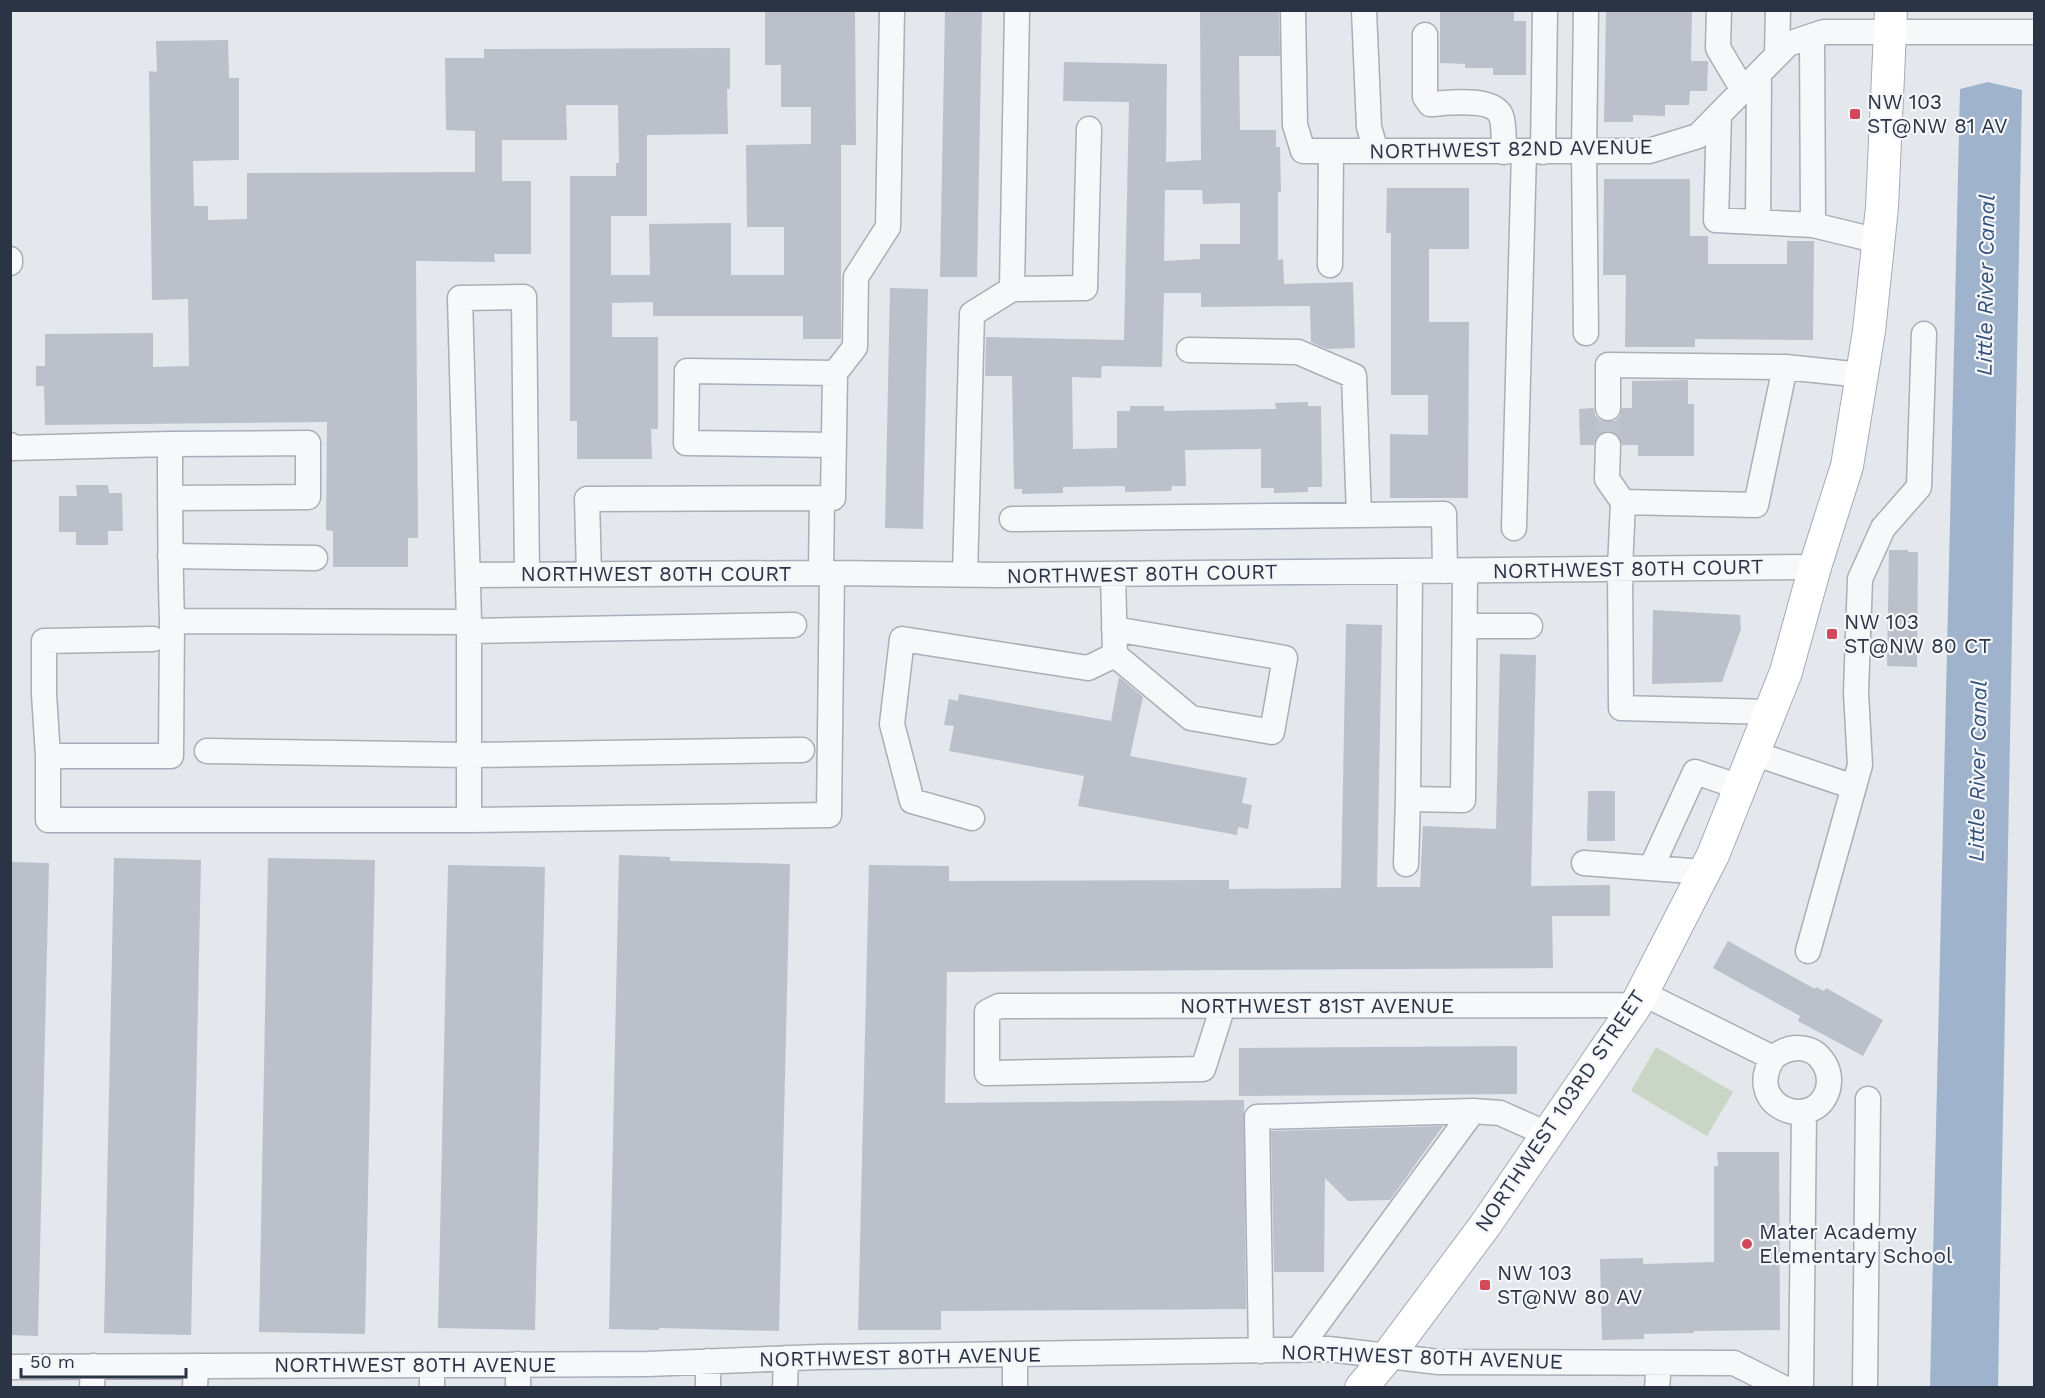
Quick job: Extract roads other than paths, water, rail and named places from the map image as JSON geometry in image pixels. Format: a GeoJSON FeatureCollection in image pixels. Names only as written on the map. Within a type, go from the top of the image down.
{"type":"FeatureCollection","features":[{"type":"Feature","properties":{"kind":"main road","name":"NORTHWEST 103RD STREET"},"geometry":{"type":"LineString","coordinates":[[1361,1388],[1486,1224],[1639,999],[1704,872],[1786,672],[1815,567],[1847,466],[1862,375],[1879,242],[1891,21]]}},
{"type":"Feature","properties":{"kind":"street"},"geometry":{"type":"LineString","coordinates":[[589,574],[587,500],[833,498],[835,373],[855,347],[856,277],[888,227],[892,10]]}},
{"type":"Feature","properties":{"kind":"street"},"geometry":{"type":"LineString","coordinates":[[1012,289],[1017,10]]}},
{"type":"Feature","properties":{"kind":"street","name":"NORTHWEST 82ND AVENUE"},"geometry":{"type":"LineString","coordinates":[[1293,10],[1294,125],[1303,151],[1649,151],[1698,136],[1788,44],[1824,32],[1891,21],[2034,32]]}},
{"type":"Feature","properties":{"kind":"street"},"geometry":{"type":"LineString","coordinates":[[1364,10],[1369,127],[1376,151]]}},
{"type":"Feature","properties":{"kind":"street"},"geometry":{"type":"LineString","coordinates":[[1514,528],[1524,152],[1545,10]]}},
{"type":"Feature","properties":{"kind":"street"},"geometry":{"type":"LineString","coordinates":[[1586,10],[1584,151],[1586,333]]}},
{"type":"Feature","properties":{"kind":"street"},"geometry":{"type":"LineString","coordinates":[[1719,10],[1718,48],[1751,82],[1758,222]]}},
{"type":"Feature","properties":{"kind":"street"},"geometry":{"type":"LineString","coordinates":[[1777,54],[1778,10]]}},
{"type":"Feature","properties":{"kind":"street"},"geometry":{"type":"LineString","coordinates":[[1425,35],[1425,97],[1430,104],[1486,104],[1497,109],[1524,152]]}},
{"type":"Feature","properties":{"kind":"street"},"geometry":{"type":"LineString","coordinates":[[1812,36],[1813,225]]}},
{"type":"Feature","properties":{"kind":"street"},"geometry":{"type":"LineString","coordinates":[[1719,115],[1716,220],[1813,225],[1879,242]]}},
{"type":"Feature","properties":{"kind":"street"},"geometry":{"type":"LineString","coordinates":[[965,575],[972,314],[1012,289],[1085,288],[1089,129]]}},
{"type":"Feature","properties":{"kind":"street"},"geometry":{"type":"LineString","coordinates":[[1330,265],[1331,151]]}},
{"type":"Feature","properties":{"kind":"street"},"geometry":{"type":"LineString","coordinates":[[469,820],[469,575],[460,298],[524,297],[527,574]]}},
{"type":"Feature","properties":{"kind":"street"},"geometry":{"type":"LineString","coordinates":[[1808,951],[1860,765],[1856,693],[1860,579],[1883,528],[1919,487],[1924,334]]}},
{"type":"Feature","properties":{"kind":"street"},"geometry":{"type":"LineString","coordinates":[[1189,350],[1298,352],[1354,376],[1359,515]]}},
{"type":"Feature","properties":{"kind":"street"},"geometry":{"type":"LineString","coordinates":[[1608,408],[1608,364],[1785,367],[1862,375]]}},
{"type":"Feature","properties":{"kind":"street"},"geometry":{"type":"LineString","coordinates":[[1623,502],[1755,505],[1785,367]]}},
{"type":"Feature","properties":{"kind":"street"},"geometry":{"type":"LineString","coordinates":[[834,445],[686,443],[687,371],[835,373]]}},
{"type":"Feature","properties":{"kind":"street"},"geometry":{"type":"LineString","coordinates":[[10,445],[12,448],[308,443],[309,497],[170,498]]}},
{"type":"Feature","properties":{"kind":"street"},"geometry":{"type":"LineString","coordinates":[[48,756],[171,756],[170,444]]}},
{"type":"Feature","properties":{"kind":"street"},"geometry":{"type":"LineString","coordinates":[[1608,445],[1607,479],[1623,502],[1620,569],[1621,708],[1770,712]]}},
{"type":"Feature","properties":{"kind":"street"},"geometry":{"type":"LineString","coordinates":[[153,639],[44,641],[48,820],[469,820],[829,815],[826,573],[822,498]]}},
{"type":"Feature","properties":{"kind":"street"},"geometry":{"type":"LineString","coordinates":[[1012,519],[1444,514],[1465,626],[1463,800],[1408,799]]}},
{"type":"Feature","properties":{"kind":"street"},"geometry":{"type":"LineString","coordinates":[[170,556],[315,558]]}},
{"type":"Feature","properties":{"kind":"street","name":"NORTHWEST 80TH COURT"},"geometry":{"type":"LineString","coordinates":[[469,575],[826,573],[965,575],[1815,567]]}},
{"type":"Feature","properties":{"kind":"street"},"geometry":{"type":"LineString","coordinates":[[1406,864],[1410,571]]}},
{"type":"Feature","properties":{"kind":"street"},"geometry":{"type":"LineString","coordinates":[[1113,574],[1114,628],[1115,655],[1191,718],[1272,732],[1285,658],[1114,628]]}},
{"type":"Feature","properties":{"kind":"street"},"geometry":{"type":"LineString","coordinates":[[172,621],[469,626],[794,625]]}},
{"type":"Feature","properties":{"kind":"street"},"geometry":{"type":"LineString","coordinates":[[1465,626],[1530,626]]}},
{"type":"Feature","properties":{"kind":"street"},"geometry":{"type":"LineString","coordinates":[[972,818],[912,801],[892,724],[902,639],[1088,668],[1115,655]]}},
{"type":"Feature","properties":{"kind":"street"},"geometry":{"type":"LineString","coordinates":[[207,752],[469,755],[802,750]]}},
{"type":"Feature","properties":{"kind":"street"},"geometry":{"type":"LineString","coordinates":[[1753,753],[1854,787]]}},
{"type":"Feature","properties":{"kind":"street"},"geometry":{"type":"LineString","coordinates":[[1651,868],[1695,772],[1740,787]]}},
{"type":"Feature","properties":{"kind":"street"},"geometry":{"type":"LineString","coordinates":[[1584,863],[1704,872]]}},
{"type":"Feature","properties":{"kind":"street"},"geometry":{"type":"LineString","coordinates":[[1639,999],[1773,1058]]}},
{"type":"Feature","properties":{"kind":"street","name":"NORTHWEST 81ST AVENUE"},"geometry":{"type":"LineString","coordinates":[[1223,1006],[1203,1069],[987,1073],[987,1012],[999,1006],[1223,1006],[1639,999]]}},
{"type":"Feature","properties":{"kind":"street"},"geometry":{"type":"LineString","coordinates":[[1790,1048],[1800,1048],[1818,1055],[1825,1063],[1829,1083],[1827,1093],[1814,1108],[1804,1112],[1784,1110],[1769,1097],[1765,1087],[1765,1077],[1767,1067],[1773,1058],[1790,1048]]}},
{"type":"Feature","properties":{"kind":"street"},"geometry":{"type":"LineString","coordinates":[[1865,1388],[1868,1099]]}},
{"type":"Feature","properties":{"kind":"street"},"geometry":{"type":"LineString","coordinates":[[1261,1351],[1257,1117],[1473,1111],[1500,1113],[1547,1134]]}},
{"type":"Feature","properties":{"kind":"street"},"geometry":{"type":"LineString","coordinates":[[1298,1350],[1473,1111]]}},
{"type":"Feature","properties":{"kind":"street"},"geometry":{"type":"LineString","coordinates":[[1801,1388],[1804,1112]]}},
{"type":"Feature","properties":{"kind":"street","name":"NORTHWEST 80TH AVENUE"},"geometry":{"type":"LineString","coordinates":[[10,1367],[93,1377],[518,1376],[708,1361],[786,1358],[1328,1348],[1438,1362],[1734,1363],[1784,1388]]}},
{"type":"Feature","properties":{"kind":"street"},"geometry":{"type":"LineString","coordinates":[[1015,1354],[1015,1388]]}},
{"type":"Feature","properties":{"kind":"street"},"geometry":{"type":"LineString","coordinates":[[785,1388],[786,1358]]}},
{"type":"Feature","properties":{"kind":"street"},"geometry":{"type":"LineString","coordinates":[[708,1361],[708,1388]]}},
{"type":"Feature","properties":{"kind":"street"},"geometry":{"type":"LineString","coordinates":[[1657,1388],[1659,1363]]}},
{"type":"Feature","properties":{"kind":"water","name":"Little River Canal"},"geometry":{"type":"Polygon","coordinates":[[[1988,82],[2022,90],[1998,1387],[1930,1388],[1960,89],[1988,82]]]}},
{"type":"Feature","properties":{"kind":"tunnel"},"geometry":{"type":"LineString","coordinates":[[1608,408],[1608,445]]}},
{"type":"Feature","properties":{"kind":"place","name":"NW 103 ST@NW 81 AV"},"geometry":{"type":"Point","coordinates":[1855,114]}},
{"type":"Feature","properties":{"kind":"place","name":"NW 103 ST@NW 80 CT"},"geometry":{"type":"Point","coordinates":[1832,634]}},
{"type":"Feature","properties":{"kind":"place","name":"Mater Academy Elementary School"},"geometry":{"type":"Point","coordinates":[1747,1244]}},
{"type":"Feature","properties":{"kind":"place","name":"NW 103 ST@NW 80 AV"},"geometry":{"type":"Point","coordinates":[1485,1285]}}]}
